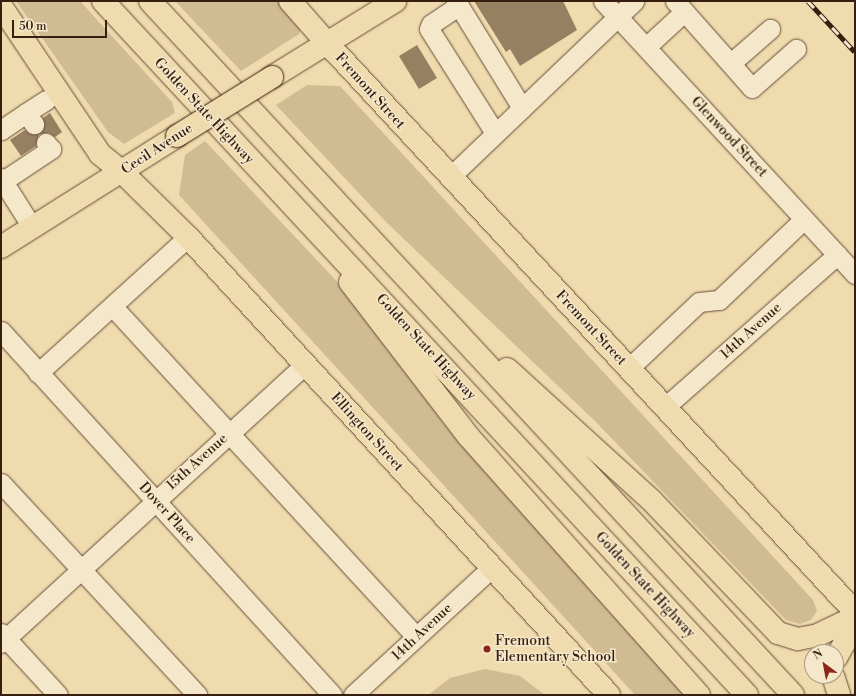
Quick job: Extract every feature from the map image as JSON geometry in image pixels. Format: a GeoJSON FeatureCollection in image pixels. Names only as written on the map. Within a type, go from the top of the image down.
{"type":"FeatureCollection","features":[{"type":"Feature","properties":{"kind":"main road","name":"Golden State Highway"},"geometry":{"type":"LineString","coordinates":[[103,1],[747,695]]}},
{"type":"Feature","properties":{"kind":"main road"},"geometry":{"type":"LineString","coordinates":[[150,1],[251,113],[455,328],[793,695]]}},
{"type":"Feature","properties":{"kind":"main road","name":"Fremont Street"},"geometry":{"type":"LineString","coordinates":[[290,1],[450,177],[855,612]]}},
{"type":"Feature","properties":{"kind":"main road","name":"Cecil Avenue"},"geometry":{"type":"LineString","coordinates":[[1,247],[393,2]]}},
{"type":"Feature","properties":{"kind":"main road","name":"Ellington Street"},"geometry":{"type":"LineString","coordinates":[[1,6],[100,154],[122,172],[188,237],[306,364],[490,569],[609,695]]}},
{"type":"Feature","properties":{"kind":"main road"},"geometry":{"type":"LineString","coordinates":[[306,219],[370,311],[469,437],[699,695]]}},
{"type":"Feature","properties":{"kind":"main road"},"geometry":{"type":"LineString","coordinates":[[455,328],[533,390],[652,500],[778,633],[798,639],[818,635],[855,618]]}},
{"type":"Feature","properties":{"kind":"main road"},"geometry":{"type":"LineString","coordinates":[[844,644],[855,624]]}},
{"type":"Feature","properties":{"kind":"main road"},"geometry":{"type":"LineString","coordinates":[[836,684],[839,695]]}},
{"type":"Feature","properties":{"kind":"street","name":"Glenwood Street"},"geometry":{"type":"LineString","coordinates":[[603,1],[855,274]]}},
{"type":"Feature","properties":{"kind":"street"},"geometry":{"type":"LineString","coordinates":[[450,177],[634,1]]}},
{"type":"Feature","properties":{"kind":"street"},"geometry":{"type":"LineString","coordinates":[[495,133],[429,29],[430,24],[457,3],[522,108]]}},
{"type":"Feature","properties":{"kind":"street"},"geometry":{"type":"LineString","coordinates":[[646,47],[680,6],[752,88],[796,49]]}},
{"type":"Feature","properties":{"kind":"street"},"geometry":{"type":"LineString","coordinates":[[731,63],[770,29]]}},
{"type":"Feature","properties":{"kind":"street"},"geometry":{"type":"LineString","coordinates":[[1,130],[30,119],[46,100]]}},
{"type":"Feature","properties":{"kind":"street"},"geometry":{"type":"LineString","coordinates":[[32,227],[2,179],[51,149],[46,143]]}},
{"type":"Feature","properties":{"kind":"street"},"geometry":{"type":"LineString","coordinates":[[629,368],[699,302],[718,300],[804,219]]}},
{"type":"Feature","properties":{"kind":"street"},"geometry":{"type":"LineString","coordinates":[[38,373],[113,307],[188,237]]}},
{"type":"Feature","properties":{"kind":"street","name":"14th Avenue"},"geometry":{"type":"LineString","coordinates":[[665,407],[837,255]]}},
{"type":"Feature","properties":{"kind":"street"},"geometry":{"type":"LineString","coordinates":[[113,307],[416,637]]}},
{"type":"Feature","properties":{"kind":"street","name":"Dover Place"},"geometry":{"type":"LineString","coordinates":[[1,331],[332,695]]}},
{"type":"Feature","properties":{"kind":"street","name":"15th Avenue"},"geometry":{"type":"LineString","coordinates":[[3,638],[306,364]]}},
{"type":"Feature","properties":{"kind":"street"},"geometry":{"type":"LineString","coordinates":[[1,483],[197,695]]}},
{"type":"Feature","properties":{"kind":"street","name":"14th Avenue"},"geometry":{"type":"LineString","coordinates":[[353,695],[490,569]]}},
{"type":"Feature","properties":{"kind":"street"},"geometry":{"type":"LineString","coordinates":[[3,638],[58,695]]}},
{"type":"Feature","properties":{"kind":"shaded area"},"geometry":{"type":"Polygon","coordinates":[[[16,1],[80,1],[172,102],[175,113],[124,144],[108,132],[16,1]]]}},
{"type":"Feature","properties":{"kind":"shaded area"},"geometry":{"type":"Polygon","coordinates":[[[175,1],[280,1],[301,26],[299,34],[241,71],[175,1]]]}},
{"type":"Feature","properties":{"kind":"shaded area"},"geometry":{"type":"Polygon","coordinates":[[[307,85],[340,86],[813,600],[817,611],[811,620],[800,624],[786,620],[595,421],[385,221],[276,105],[307,85]]]}},
{"type":"Feature","properties":{"kind":"shaded area"},"geometry":{"type":"Polygon","coordinates":[[[205,141],[360,306],[686,695],[635,695],[179,195],[185,155],[205,141]]]}},
{"type":"Feature","properties":{"kind":"shaded area"},"geometry":{"type":"Polygon","coordinates":[[[485,669],[520,676],[545,695],[428,695],[450,678],[485,669]]]}},
{"type":"Feature","properties":{"kind":"building"},"geometry":{"type":"Polygon","coordinates":[[[474,1],[563,1],[577,30],[520,66],[510,49],[506,52],[474,1]]]}},
{"type":"Feature","properties":{"kind":"building"},"geometry":{"type":"Polygon","coordinates":[[[417,45],[437,78],[419,89],[399,56],[417,45]]]}},
{"type":"Feature","properties":{"kind":"building"},"geometry":{"type":"Polygon","coordinates":[[[50,113],[62,132],[55,137],[49,133],[39,134],[36,146],[21,156],[10,140],[25,130],[30,134],[40,133],[44,128],[43,118],[50,113]]]}},
{"type":"Feature","properties":{"kind":"railway"},"geometry":{"type":"LineString","coordinates":[[808,1],[855,52]]}},
{"type":"Feature","properties":{"kind":"place","name":"Fremont Elementary School"},"geometry":{"type":"Point","coordinates":[487,649]}}]}
